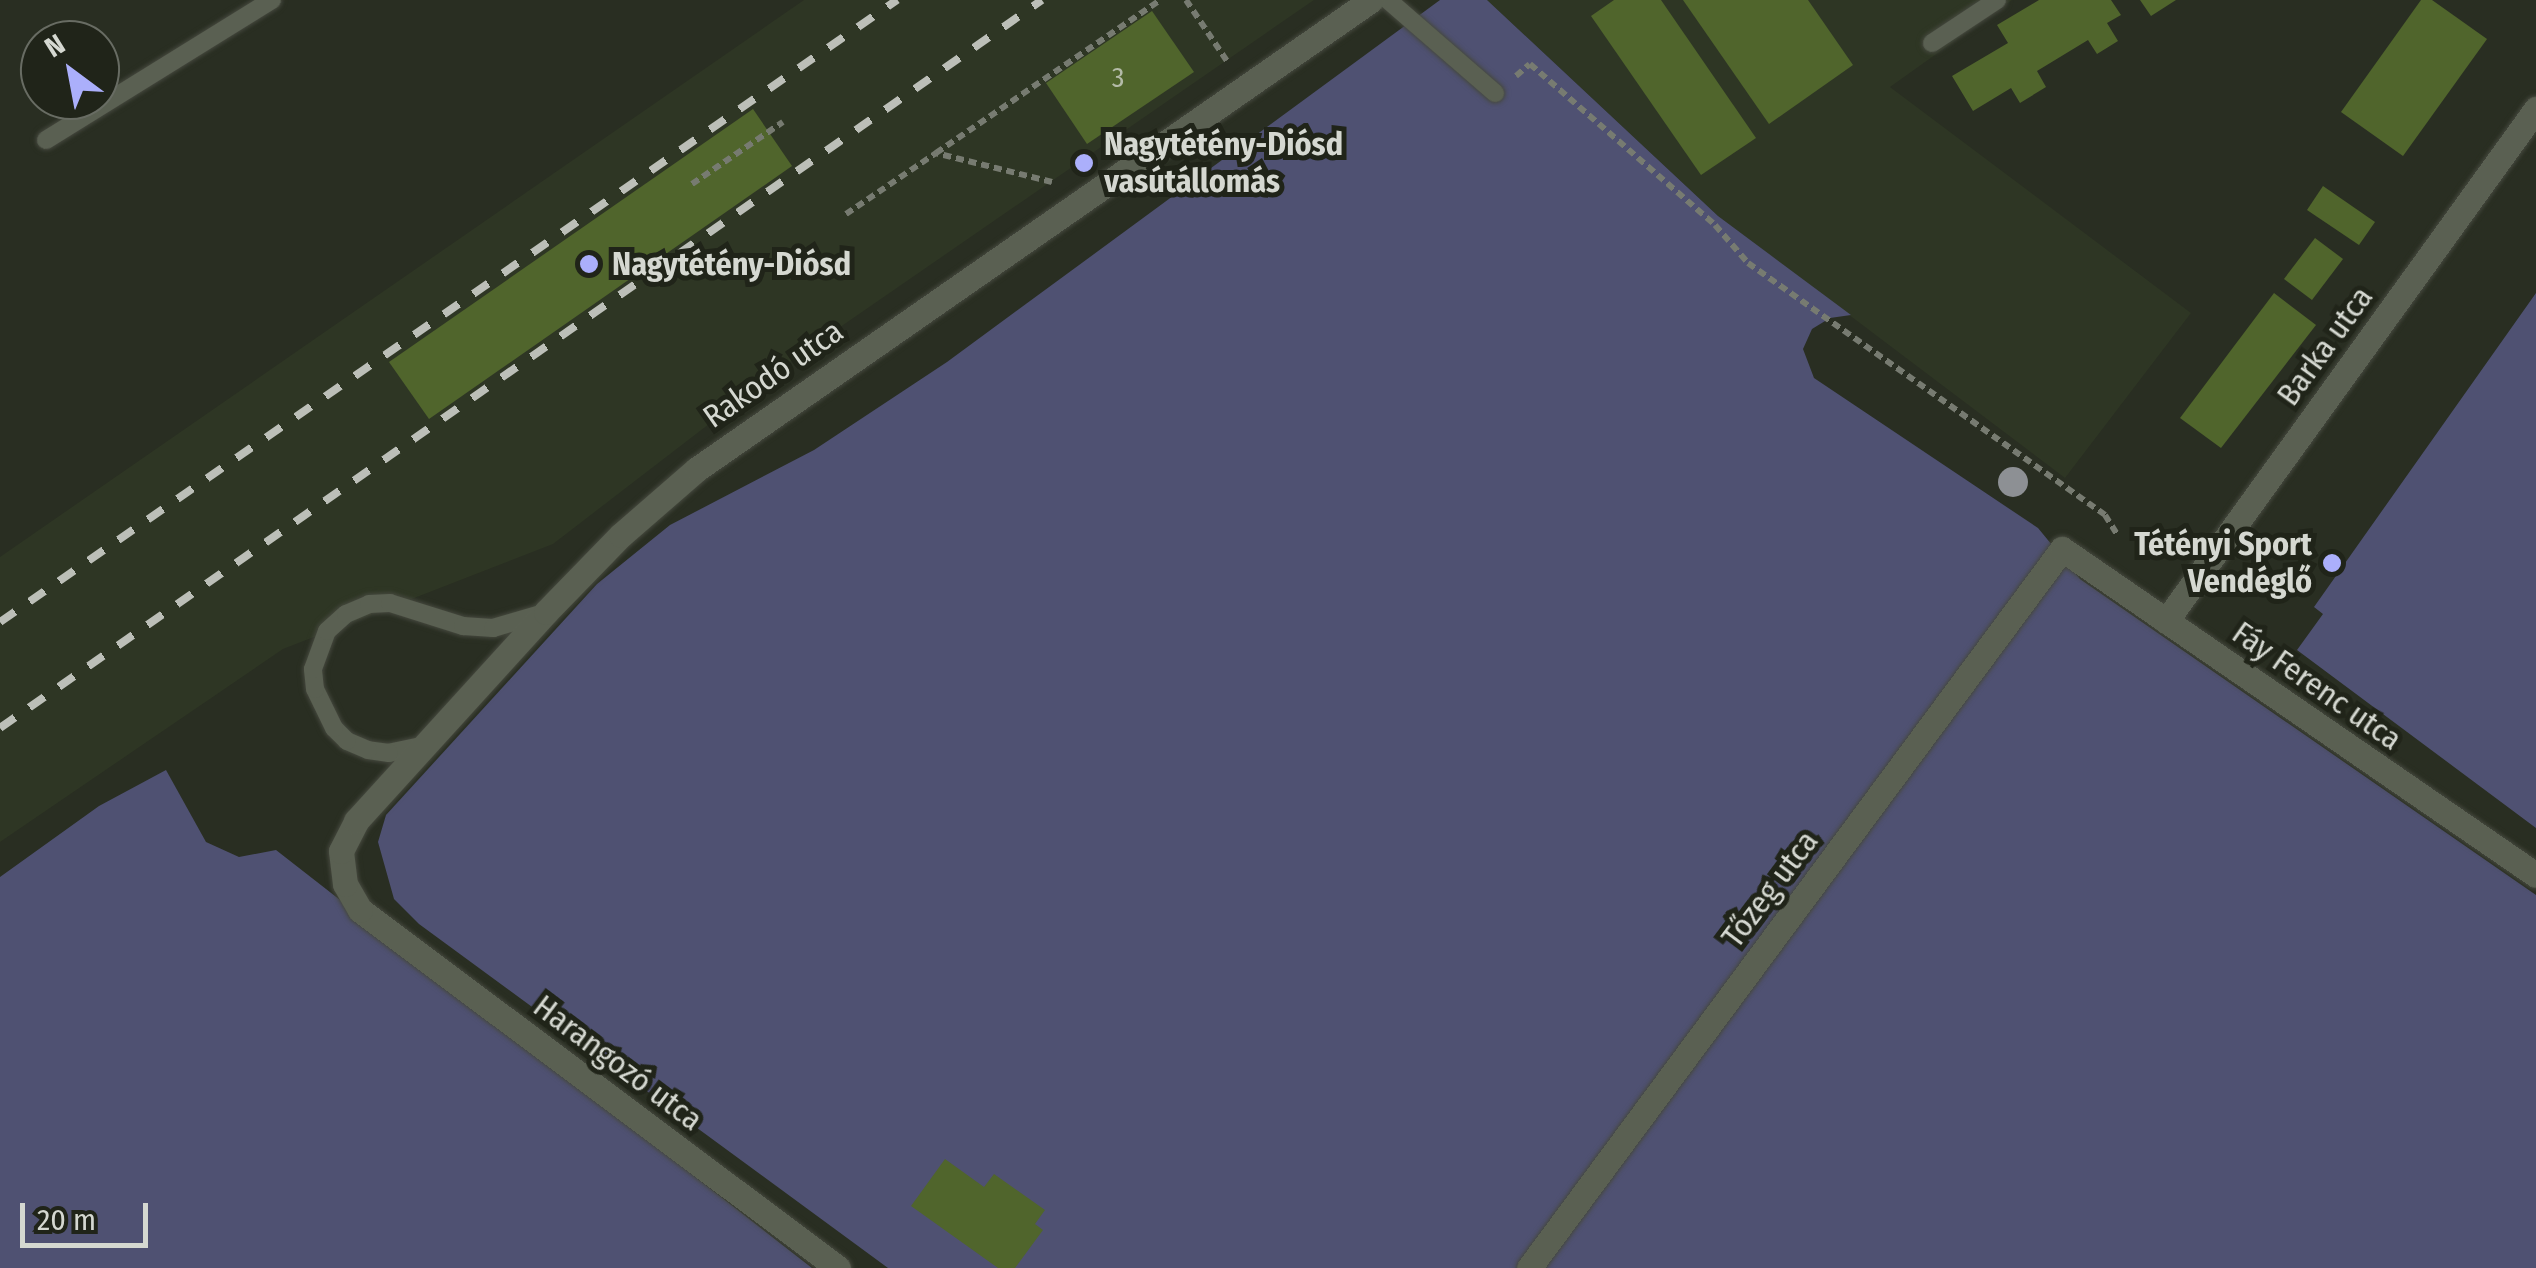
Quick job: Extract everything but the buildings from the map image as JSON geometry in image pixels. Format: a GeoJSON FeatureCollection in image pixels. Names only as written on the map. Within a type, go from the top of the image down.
{"type":"FeatureCollection","features":[{"type":"Feature","properties":{"kind":"street","name":"Rakodó utca"},"geometry":{"type":"LineString","coordinates":[[360,910],[345,884],[341,851],[356,821],[546,612],[621,536],[742,434],[1371,0]]}},
{"type":"Feature","properties":{"kind":"street","name":"Barka utca"},"geometry":{"type":"LineString","coordinates":[[2166,621],[2536,109]]}},
{"type":"Feature","properties":{"kind":"street","name":"Fáy Ferenc utca"},"geometry":{"type":"LineString","coordinates":[[2062,549],[2536,876]]}},
{"type":"Feature","properties":{"kind":"street","name":"Tőzeg utca"},"geometry":{"type":"LineString","coordinates":[[1529,1268],[2062,549]]}},
{"type":"Feature","properties":{"kind":"street","name":"Harangozó utca"},"geometry":{"type":"LineString","coordinates":[[360,910],[838,1268]]}},
{"type":"Feature","properties":{"kind":"lane"},"geometry":{"type":"LineString","coordinates":[[46,140],[272,0]]}},
{"type":"Feature","properties":{"kind":"lane"},"geometry":{"type":"LineString","coordinates":[[1388,0],[1496,93]]}},
{"type":"Feature","properties":{"kind":"lane"},"geometry":{"type":"LineString","coordinates":[[1932,44],[1996,0]]}},
{"type":"Feature","properties":{"kind":"lane"},"geometry":{"type":"LineString","coordinates":[[430,742],[410,751],[368,750],[347,741],[334,728],[314,689],[313,669],[327,631],[346,614],[368,604],[411,608],[463,626],[493,628],[546,612]]}},
{"type":"Feature","properties":{"kind":"path"},"geometry":{"type":"LineString","coordinates":[[846,214],[1160,0]]}},
{"type":"Feature","properties":{"kind":"path"},"geometry":{"type":"LineString","coordinates":[[1186,0],[1244,88]]}},
{"type":"Feature","properties":{"kind":"path"},"geometry":{"type":"LineString","coordinates":[[1496,93],[1530,64],[1715,226],[1748,263],[2105,515],[2118,536]]}},
{"type":"Feature","properties":{"kind":"path"},"geometry":{"type":"LineString","coordinates":[[692,184],[783,122]]}},
{"type":"Feature","properties":{"kind":"path"},"geometry":{"type":"LineString","coordinates":[[936,153],[1092,192]]}},
{"type":"Feature","properties":{"kind":"shaded area"},"geometry":{"type":"Polygon","coordinates":[[[804,0],[1314,0],[791,361],[553,544],[283,649],[0,842],[0,557],[804,0]]]}},
{"type":"Feature","properties":{"kind":"shaded area"},"geometry":{"type":"Polygon","coordinates":[[[1440,0],[1487,0],[1718,216],[1851,315],[1830,318],[1812,329],[1803,349],[1814,378],[2038,528],[2080,579],[2536,895],[2536,1268],[888,1268],[419,924],[394,899],[378,842],[386,815],[597,584],[670,525],[814,450],[947,362],[1440,0]]]}},
{"type":"Feature","properties":{"kind":"shaded area"},"geometry":{"type":"Polygon","coordinates":[[[1487,0],[2012,0],[1890,87],[2191,313],[2065,478],[1718,216],[1487,0]]]}},
{"type":"Feature","properties":{"kind":"shaded area"},"geometry":{"type":"Polygon","coordinates":[[[2536,293],[2536,828],[2297,650],[2323,614],[2314,607],[2536,293]]]}},
{"type":"Feature","properties":{"kind":"shaded area"},"geometry":{"type":"Polygon","coordinates":[[[166,770],[206,842],[239,857],[276,850],[812,1268],[0,1268],[0,877],[99,806],[166,770]]]}},
{"type":"Feature","properties":{"kind":"railway"},"geometry":{"type":"LineString","coordinates":[[0,622],[897,0]]}},
{"type":"Feature","properties":{"kind":"railway"},"geometry":{"type":"LineString","coordinates":[[0,728],[1042,0]]}},
{"type":"Feature","properties":{"kind":"place","name":"Nagytétény-Diósd vasútállomás"},"geometry":{"type":"Point","coordinates":[1084,163]}},
{"type":"Feature","properties":{"kind":"place","name":"Nagytétény-Diósd"},"geometry":{"type":"Point","coordinates":[589,264]}},
{"type":"Feature","properties":{"kind":"place","name":"Tétényi Sport Vendéglő"},"geometry":{"type":"Point","coordinates":[2332,563]}}]}
